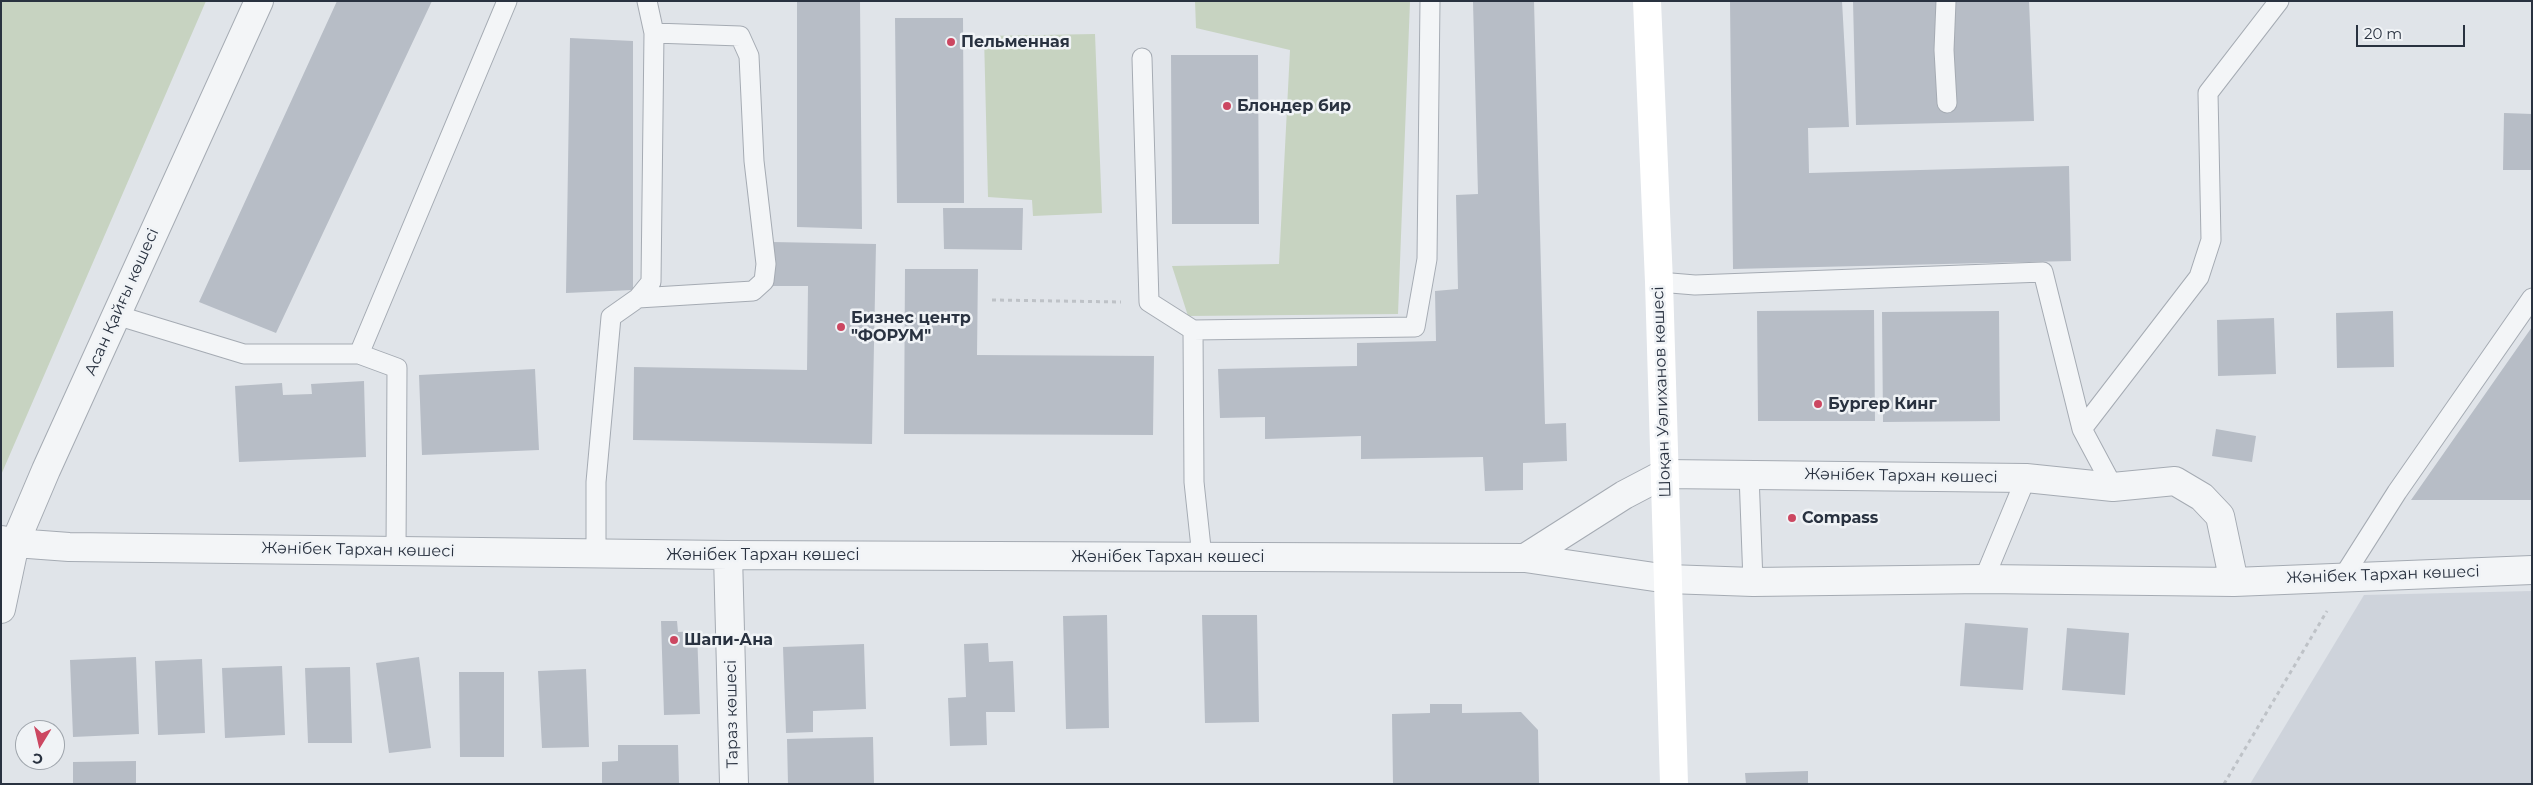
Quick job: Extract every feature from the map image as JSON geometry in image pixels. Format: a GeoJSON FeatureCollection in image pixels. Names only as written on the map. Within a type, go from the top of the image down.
{"type":"FeatureCollection","features":[{"type":"Feature","properties":{"kind":"main road","name":"Шоқан Уәлиханов көшесі"},"geometry":{"type":"LineString","coordinates":[[1647,1],[1659,282],[1674,784]]}},
{"type":"Feature","properties":{"kind":"street","name":"Асан Қайғы көшесі"},"geometry":{"type":"LineString","coordinates":[[1,609],[8,541],[116,315],[259,1]]}},
{"type":"Feature","properties":{"kind":"street","name":"Жәнібек Тархан көшесі"},"geometry":{"type":"LineString","coordinates":[[1525,558],[1624,495],[1664,474],[2026,478],[2113,487],[2175,481],[2202,497],[2220,516],[2234,582]]}},
{"type":"Feature","properties":{"kind":"street","name":"Жәнібек Тархан көшесі"},"geometry":{"type":"LineString","coordinates":[[8,541],[69,546],[396,551],[1525,558],[1668,579],[1753,582],[1984,578],[2234,582],[2532,570]]}},
{"type":"Feature","properties":{"kind":"street","name":"Тараз көшесі"},"geometry":{"type":"LineString","coordinates":[[728,554],[734,784]]}},
{"type":"Feature","properties":{"kind":"lane"},"geometry":{"type":"LineString","coordinates":[[359,354],[507,1]]}},
{"type":"Feature","properties":{"kind":"lane"},"geometry":{"type":"LineString","coordinates":[[596,553],[596,482],[611,317],[638,298],[651,282],[654,33],[647,1]]}},
{"type":"Feature","properties":{"kind":"lane"},"geometry":{"type":"LineString","coordinates":[[1142,58],[1149,302],[1193,330],[1415,327],[1427,259],[1430,1]]}},
{"type":"Feature","properties":{"kind":"lane"},"geometry":{"type":"LineString","coordinates":[[1946,1],[1944,50],[1947,103]]}},
{"type":"Feature","properties":{"kind":"lane"},"geometry":{"type":"LineString","coordinates":[[2082,429],[2199,277],[2211,240],[2208,93],[2279,1]]}},
{"type":"Feature","properties":{"kind":"lane"},"geometry":{"type":"LineString","coordinates":[[638,298],[753,292],[764,281],[766,264],[754,161],[749,56],[740,36],[654,33]]}},
{"type":"Feature","properties":{"kind":"lane"},"geometry":{"type":"LineString","coordinates":[[1659,282],[1695,285],[2043,272],[2082,429],[2113,487]]}},
{"type":"Feature","properties":{"kind":"lane"},"geometry":{"type":"LineString","coordinates":[[2343,577],[2397,492],[2532,298]]}},
{"type":"Feature","properties":{"kind":"lane"},"geometry":{"type":"LineString","coordinates":[[116,315],[244,354],[359,354],[397,368],[396,551]]}},
{"type":"Feature","properties":{"kind":"lane"},"geometry":{"type":"LineString","coordinates":[[1193,330],[1194,482],[1202,557]]}},
{"type":"Feature","properties":{"kind":"lane"},"geometry":{"type":"LineString","coordinates":[[1749,474],[1753,582]]}},
{"type":"Feature","properties":{"kind":"lane"},"geometry":{"type":"LineString","coordinates":[[1984,578],[2026,478]]}},
{"type":"Feature","properties":{"kind":"path"},"geometry":{"type":"LineString","coordinates":[[992,300],[1149,302]]}},
{"type":"Feature","properties":{"kind":"path"},"geometry":{"type":"LineString","coordinates":[[2224,784],[2339,590],[2343,577]]}},
{"type":"Feature","properties":{"kind":"shaded area"},"geometry":{"type":"Polygon","coordinates":[[[2532,591],[2532,784],[2250,784],[2364,595],[2532,591]]]}},
{"type":"Feature","properties":{"kind":"green space"},"geometry":{"type":"Polygon","coordinates":[[[1,1],[206,1],[1,475],[1,1]]]}},
{"type":"Feature","properties":{"kind":"green space"},"geometry":{"type":"Polygon","coordinates":[[[1195,1],[1410,1],[1398,314],[1188,316],[1172,266],[1279,264],[1290,50],[1196,28],[1195,1]]]}},
{"type":"Feature","properties":{"kind":"green space"},"geometry":{"type":"Polygon","coordinates":[[[1095,34],[1102,213],[1033,216],[1032,200],[988,197],[984,36],[1095,34]]]}},
{"type":"Feature","properties":{"kind":"building"},"geometry":{"type":"Polygon","coordinates":[[[337,1],[432,1],[276,333],[199,302],[337,1]]]}},
{"type":"Feature","properties":{"kind":"building"},"geometry":{"type":"Polygon","coordinates":[[[797,1],[860,1],[862,229],[797,227],[797,1]]]}},
{"type":"Feature","properties":{"kind":"building"},"geometry":{"type":"Polygon","coordinates":[[[1534,1],[1545,424],[1566,423],[1567,461],[1523,463],[1523,490],[1485,491],[1483,457],[1361,459],[1361,436],[1265,439],[1265,417],[1220,418],[1218,369],[1357,366],[1357,343],[1436,341],[1435,291],[1458,289],[1456,195],[1478,194],[1473,2],[1534,1]]]}},
{"type":"Feature","properties":{"kind":"building"},"geometry":{"type":"Polygon","coordinates":[[[1730,1],[1842,1],[1849,127],[1808,128],[1809,173],[2069,166],[2071,261],[1733,269],[1730,1]]]}},
{"type":"Feature","properties":{"kind":"building"},"geometry":{"type":"Polygon","coordinates":[[[1853,1],[2029,1],[2034,121],[1856,125],[1853,1]]]}},
{"type":"Feature","properties":{"kind":"building"},"geometry":{"type":"Polygon","coordinates":[[[895,18],[963,18],[964,203],[897,203],[895,18]]]}},
{"type":"Feature","properties":{"kind":"building"},"geometry":{"type":"Polygon","coordinates":[[[570,38],[633,41],[633,290],[566,293],[570,38]]]}},
{"type":"Feature","properties":{"kind":"building"},"geometry":{"type":"Polygon","coordinates":[[[1171,55],[1258,55],[1259,224],[1172,224],[1171,55]]]}},
{"type":"Feature","properties":{"kind":"building"},"geometry":{"type":"Polygon","coordinates":[[[2504,113],[2532,114],[2532,170],[2503,170],[2504,113]]]}},
{"type":"Feature","properties":{"kind":"building"},"geometry":{"type":"Polygon","coordinates":[[[943,208],[1023,208],[1022,250],[944,249],[943,208]]]}},
{"type":"Feature","properties":{"kind":"building","name":"Бизнес центр \"ФОРУМ\""},"geometry":{"type":"Polygon","coordinates":[[[772,242],[876,244],[872,444],[633,440],[634,367],[807,370],[808,286],[772,286],[772,242]]]}},
{"type":"Feature","properties":{"kind":"building"},"geometry":{"type":"Polygon","coordinates":[[[905,269],[978,269],[977,355],[1154,356],[1153,435],[904,434],[905,269]]]}},
{"type":"Feature","properties":{"kind":"building"},"geometry":{"type":"Polygon","coordinates":[[[1874,310],[1875,421],[1758,421],[1757,311],[1874,310]]]}},
{"type":"Feature","properties":{"kind":"building"},"geometry":{"type":"Polygon","coordinates":[[[1999,311],[2000,421],[1883,422],[1882,312],[1999,311]]]}},
{"type":"Feature","properties":{"kind":"building"},"geometry":{"type":"Polygon","coordinates":[[[2393,311],[2394,367],[2337,368],[2336,313],[2393,311]]]}},
{"type":"Feature","properties":{"kind":"building"},"geometry":{"type":"Polygon","coordinates":[[[2274,318],[2276,374],[2218,376],[2217,320],[2274,318]]]}},
{"type":"Feature","properties":{"kind":"building"},"geometry":{"type":"Polygon","coordinates":[[[2532,327],[2532,500],[2411,500],[2532,327]]]}},
{"type":"Feature","properties":{"kind":"building"},"geometry":{"type":"Polygon","coordinates":[[[535,369],[539,450],[422,455],[419,375],[535,369]]]}},
{"type":"Feature","properties":{"kind":"building"},"geometry":{"type":"Polygon","coordinates":[[[364,381],[366,457],[239,462],[235,386],[282,383],[283,395],[312,394],[311,384],[364,381]]]}},
{"type":"Feature","properties":{"kind":"building"},"geometry":{"type":"Polygon","coordinates":[[[2216,429],[2256,436],[2252,462],[2212,456],[2216,429]]]}},
{"type":"Feature","properties":{"kind":"building"},"geometry":{"type":"Polygon","coordinates":[[[1107,615],[1109,728],[1066,729],[1063,616],[1107,615]]]}},
{"type":"Feature","properties":{"kind":"building"},"geometry":{"type":"Polygon","coordinates":[[[1202,615],[1257,615],[1259,722],[1205,723],[1202,615]]]}},
{"type":"Feature","properties":{"kind":"building"},"geometry":{"type":"Polygon","coordinates":[[[661,621],[677,621],[678,632],[697,631],[700,714],[664,715],[661,621]]]}},
{"type":"Feature","properties":{"kind":"building"},"geometry":{"type":"Polygon","coordinates":[[[1965,623],[2028,628],[2023,690],[1960,686],[1965,623]]]}},
{"type":"Feature","properties":{"kind":"building"},"geometry":{"type":"Polygon","coordinates":[[[2067,628],[2129,633],[2125,695],[2062,690],[2067,628]]]}},
{"type":"Feature","properties":{"kind":"building"},"geometry":{"type":"Polygon","coordinates":[[[988,643],[989,662],[1013,661],[1015,712],[986,712],[987,745],[950,746],[948,698],[966,697],[964,644],[988,643]]]}},
{"type":"Feature","properties":{"kind":"building"},"geometry":{"type":"Polygon","coordinates":[[[864,644],[866,709],[813,711],[813,732],[786,733],[783,647],[864,644]]]}},
{"type":"Feature","properties":{"kind":"building"},"geometry":{"type":"Polygon","coordinates":[[[136,657],[139,734],[73,737],[70,660],[136,657]]]}},
{"type":"Feature","properties":{"kind":"building"},"geometry":{"type":"Polygon","coordinates":[[[419,657],[431,748],[389,753],[376,663],[419,657]]]}},
{"type":"Feature","properties":{"kind":"building"},"geometry":{"type":"Polygon","coordinates":[[[202,659],[205,733],[158,735],[155,661],[202,659]]]}},
{"type":"Feature","properties":{"kind":"building"},"geometry":{"type":"Polygon","coordinates":[[[282,666],[285,735],[225,738],[222,668],[282,666]]]}},
{"type":"Feature","properties":{"kind":"building"},"geometry":{"type":"Polygon","coordinates":[[[350,667],[352,743],[308,743],[305,668],[350,667]]]}},
{"type":"Feature","properties":{"kind":"building"},"geometry":{"type":"Polygon","coordinates":[[[586,669],[589,747],[542,748],[538,671],[586,669]]]}},
{"type":"Feature","properties":{"kind":"building"},"geometry":{"type":"Polygon","coordinates":[[[459,672],[504,672],[504,757],[460,757],[459,672]]]}},
{"type":"Feature","properties":{"kind":"building"},"geometry":{"type":"Polygon","coordinates":[[[1430,704],[1462,704],[1462,713],[1521,712],[1538,730],[1539,784],[1393,784],[1392,714],[1430,713],[1430,704]]]}},
{"type":"Feature","properties":{"kind":"building"},"geometry":{"type":"Polygon","coordinates":[[[873,737],[874,784],[788,784],[787,739],[873,737]]]}},
{"type":"Feature","properties":{"kind":"building"},"geometry":{"type":"Polygon","coordinates":[[[618,745],[678,745],[679,784],[602,784],[602,762],[618,761],[618,745]]]}},
{"type":"Feature","properties":{"kind":"building"},"geometry":{"type":"Polygon","coordinates":[[[136,761],[136,784],[73,784],[73,762],[136,761]]]}},
{"type":"Feature","properties":{"kind":"building"},"geometry":{"type":"Polygon","coordinates":[[[1808,771],[1808,784],[1746,784],[1745,773],[1808,771]]]}},
{"type":"Feature","properties":{"kind":"place","name":"Пельменная"},"geometry":{"type":"Point","coordinates":[951,42]}},
{"type":"Feature","properties":{"kind":"place","name":"Блондер бир"},"geometry":{"type":"Point","coordinates":[1227,106]}},
{"type":"Feature","properties":{"kind":"place","name":"Бизнес центр \"ФОРУМ\""},"geometry":{"type":"Point","coordinates":[841,327]}},
{"type":"Feature","properties":{"kind":"place","name":"Бургер Кинг"},"geometry":{"type":"Point","coordinates":[1818,404]}},
{"type":"Feature","properties":{"kind":"place","name":"Compass"},"geometry":{"type":"Point","coordinates":[1792,518]}},
{"type":"Feature","properties":{"kind":"place","name":"Шапи-Ана"},"geometry":{"type":"Point","coordinates":[674,640]}}]}
